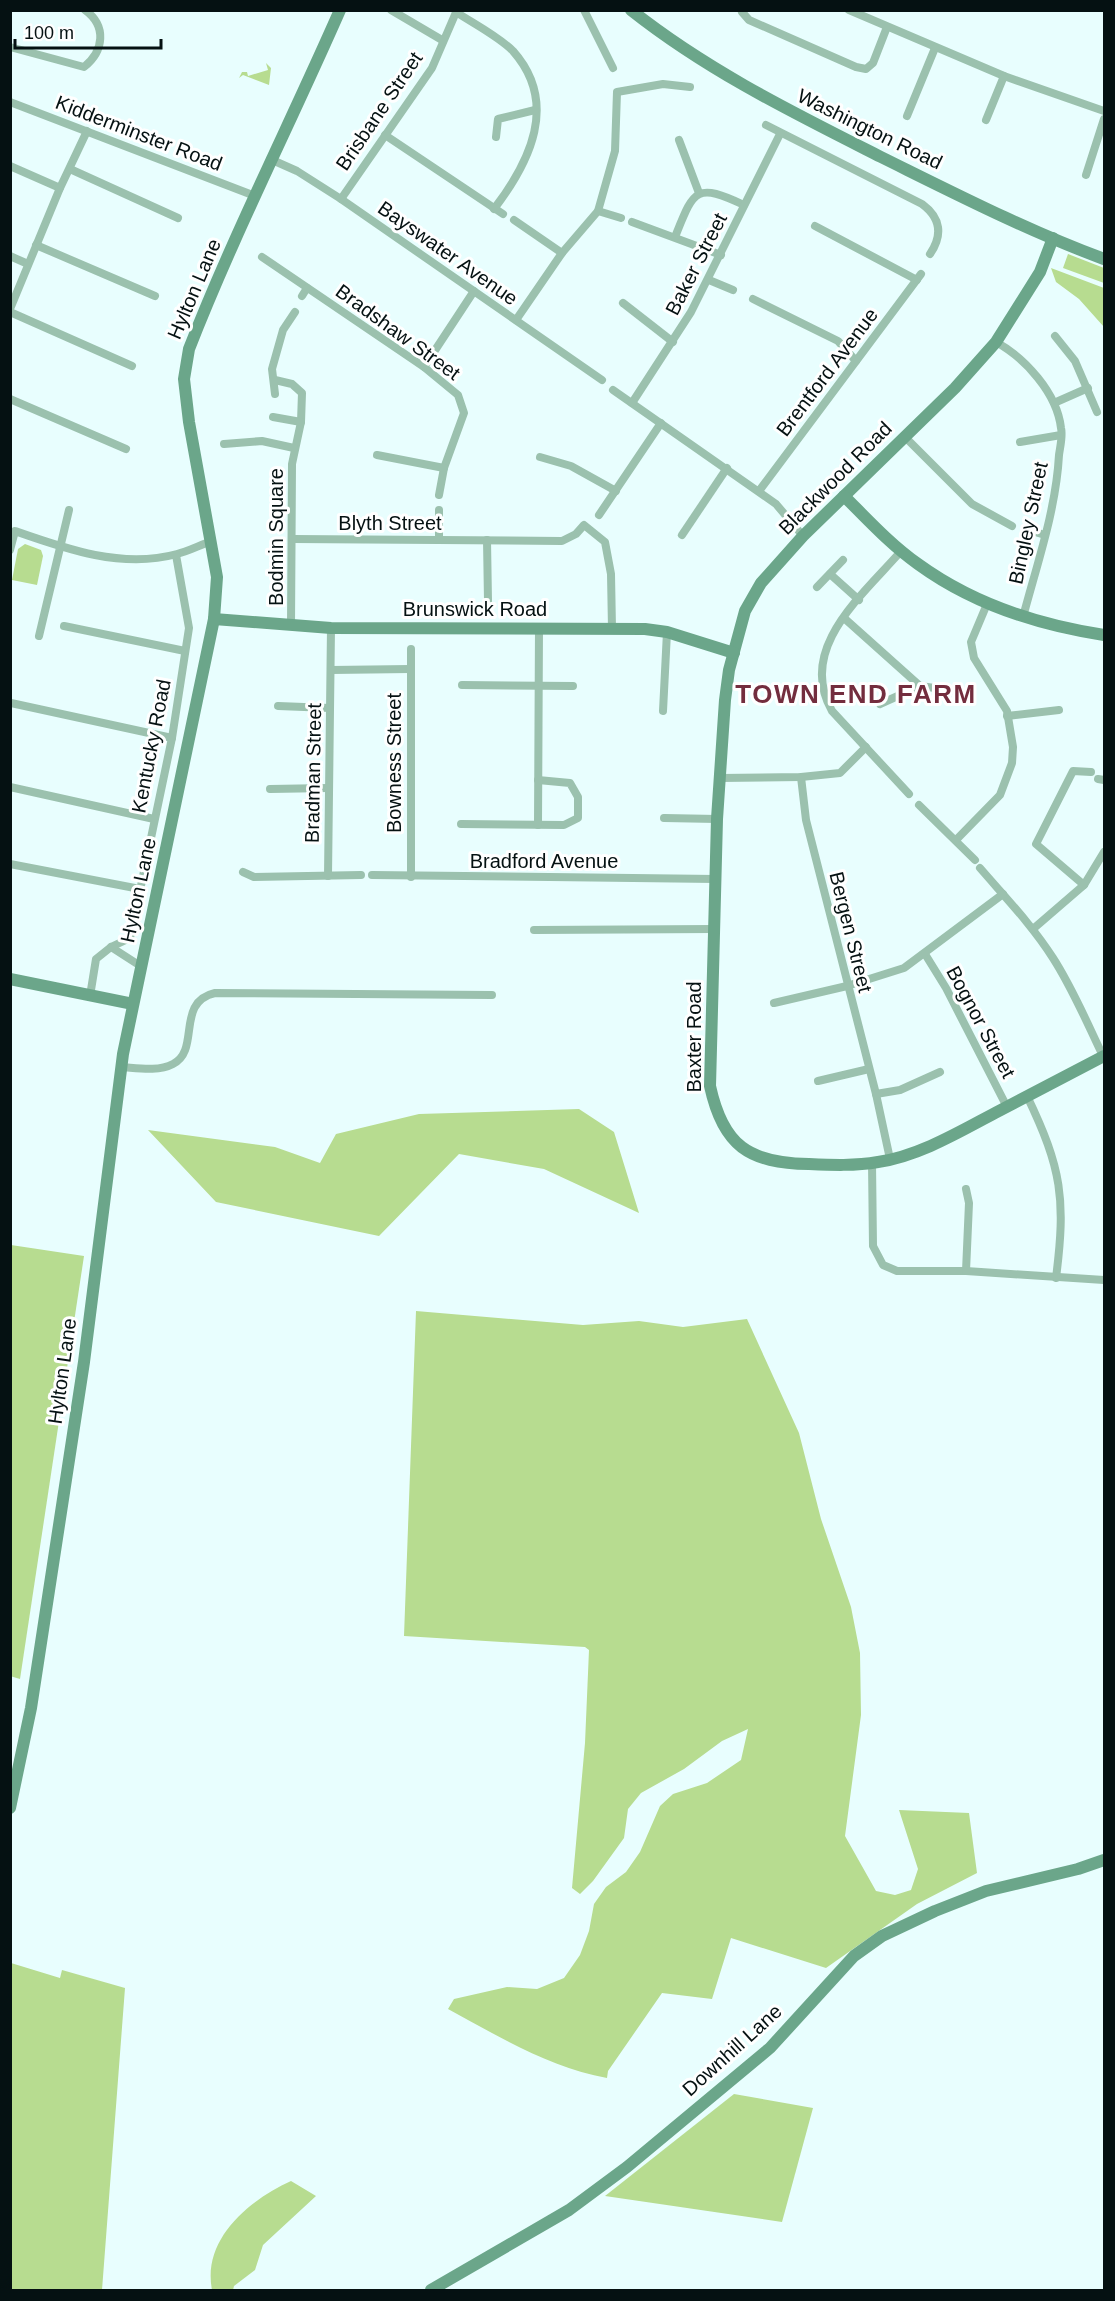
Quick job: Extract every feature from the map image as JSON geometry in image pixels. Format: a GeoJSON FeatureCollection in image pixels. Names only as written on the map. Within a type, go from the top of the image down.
{"type":"FeatureCollection","features":[{"type":"Feature","properties":{"kind":"street"},"geometry":{"type":"LineString","coordinates":[[10,47],[84,67],[93,57],[101,30],[99,22],[86,10]]}},
{"type":"Feature","properties":{"kind":"street","name":"Hylton Lane"},"geometry":{"type":"LineString","coordinates":[[10,1808],[31,1708],[82,1373],[121,1067],[214,619],[217,577],[189,423],[184,379],[189,349],[270,159],[305,92],[340,10]]}},
{"type":"Feature","properties":{"kind":"street","name":"Brisbane Street"},"geometry":{"type":"LineString","coordinates":[[390,10],[442,40]]}},
{"type":"Feature","properties":{"kind":"street"},"geometry":{"type":"LineString","coordinates":[[584,10],[613,68]]}},
{"type":"Feature","properties":{"kind":"street","name":"Washington Road"},"geometry":{"type":"LineString","coordinates":[[631,10],[676,46],[777,104],[1053,238],[1104,259]]}},
{"type":"Feature","properties":{"kind":"street"},"geometry":{"type":"LineString","coordinates":[[849,10],[1004,76],[1104,111]]}},
{"type":"Feature","properties":{"kind":"street"},"geometry":{"type":"LineString","coordinates":[[457,11],[511,50],[526,69],[535,90],[535,110],[528,157],[517,178],[494,209]]}},
{"type":"Feature","properties":{"kind":"street","name":"Brisbane Street"},"geometry":{"type":"LineString","coordinates":[[341,199],[432,69],[442,40],[457,11]]}},
{"type":"Feature","properties":{"kind":"street"},"geometry":{"type":"LineString","coordinates":[[742,12],[749,20],[856,67],[866,69],[873,63],[887,27]]}},
{"type":"Feature","properties":{"kind":"street"},"geometry":{"type":"LineString","coordinates":[[907,116],[935,48]]}},
{"type":"Feature","properties":{"kind":"street"},"geometry":{"type":"LineString","coordinates":[[986,120],[1004,76]]}},
{"type":"Feature","properties":{"kind":"street"},"geometry":{"type":"LineString","coordinates":[[516,320],[562,253],[598,211],[615,151],[617,92],[663,84],[690,87]]}},
{"type":"Feature","properties":{"kind":"street","name":"Kidderminster Road"},"geometry":{"type":"LineString","coordinates":[[10,102],[255,196]]}},
{"type":"Feature","properties":{"kind":"street"},"geometry":{"type":"LineString","coordinates":[[496,137],[498,119],[535,110]]}},
{"type":"Feature","properties":{"kind":"street"},"geometry":{"type":"LineString","coordinates":[[1086,175],[1104,119]]}},
{"type":"Feature","properties":{"kind":"street"},"geometry":{"type":"LineString","coordinates":[[766,125],[922,204],[934,213],[939,231],[937,244],[930,254]]}},
{"type":"Feature","properties":{"kind":"street"},"geometry":{"type":"LineString","coordinates":[[87,131],[60,188],[10,311],[132,366]]}},
{"type":"Feature","properties":{"kind":"street","name":"Baker Street"},"geometry":{"type":"LineString","coordinates":[[632,404],[673,342],[709,280],[780,134]]}},
{"type":"Feature","properties":{"kind":"street"},"geometry":{"type":"LineString","coordinates":[[385,135],[503,214]]}},
{"type":"Feature","properties":{"kind":"street"},"geometry":{"type":"LineString","coordinates":[[679,140],[699,193]]}},
{"type":"Feature","properties":{"kind":"street","name":"Bayswater Avenue"},"geometry":{"type":"LineString","coordinates":[[270,159],[297,171],[341,199],[602,380]]}},
{"type":"Feature","properties":{"kind":"street"},"geometry":{"type":"LineString","coordinates":[[10,166],[60,188]]}},
{"type":"Feature","properties":{"kind":"street"},"geometry":{"type":"LineString","coordinates":[[70,169],[178,218]]}},
{"type":"Feature","properties":{"kind":"street"},"geometry":{"type":"LineString","coordinates":[[675,237],[690,201],[699,193],[715,191],[744,205]]}},
{"type":"Feature","properties":{"kind":"street"},"geometry":{"type":"LineString","coordinates":[[598,211],[621,218]]}},
{"type":"Feature","properties":{"kind":"street"},"geometry":{"type":"LineString","coordinates":[[514,220],[562,253]]}},
{"type":"Feature","properties":{"kind":"street"},"geometry":{"type":"LineString","coordinates":[[632,222],[720,255]]}},
{"type":"Feature","properties":{"kind":"street","name":"Brentford Avenue"},"geometry":{"type":"LineString","coordinates":[[759,491],[919,277],[815,226]]}},
{"type":"Feature","properties":{"kind":"street","name":"Blackwood Road"},"geometry":{"type":"LineString","coordinates":[[720,778],[726,695],[734,653],[745,611],[761,583],[803,536],[959,384],[996,342],[1027,294],[1053,238]]}},
{"type":"Feature","properties":{"kind":"street"},"geometry":{"type":"LineString","coordinates":[[36,245],[155,296]]}},
{"type":"Feature","properties":{"kind":"street"},"geometry":{"type":"LineString","coordinates":[[10,256],[28,264]]}},
{"type":"Feature","properties":{"kind":"street","name":"Bradshaw Street"},"geometry":{"type":"LineString","coordinates":[[262,257],[424,367],[458,395],[464,413],[444,468],[439,495]]}},
{"type":"Feature","properties":{"kind":"street"},"geometry":{"type":"LineString","coordinates":[[709,280],[733,290]]}},
{"type":"Feature","properties":{"kind":"street"},"geometry":{"type":"LineString","coordinates":[[302,296],[307,288]]}},
{"type":"Feature","properties":{"kind":"street"},"geometry":{"type":"LineString","coordinates":[[424,367],[474,291]]}},
{"type":"Feature","properties":{"kind":"street"},"geometry":{"type":"LineString","coordinates":[[753,299],[838,341],[856,362]]}},
{"type":"Feature","properties":{"kind":"street"},"geometry":{"type":"LineString","coordinates":[[623,303],[673,342]]}},
{"type":"Feature","properties":{"kind":"street"},"geometry":{"type":"LineString","coordinates":[[275,394],[272,369],[284,330],[295,312]]}},
{"type":"Feature","properties":{"kind":"street"},"geometry":{"type":"LineString","coordinates":[[1055,336],[1076,361],[1097,411]]}},
{"type":"Feature","properties":{"kind":"street","name":"Bingley Street"},"geometry":{"type":"LineString","coordinates":[[996,342],[1026,365],[1054,403],[1061,435],[1058,476],[1023,617]]}},
{"type":"Feature","properties":{"kind":"street","name":"Bodmin Square"},"geometry":{"type":"LineString","coordinates":[[275,380],[292,384],[302,393],[301,422],[292,464],[291,626]]}},
{"type":"Feature","properties":{"kind":"street"},"geometry":{"type":"LineString","coordinates":[[1054,403],[1088,388]]}},
{"type":"Feature","properties":{"kind":"street"},"geometry":{"type":"LineString","coordinates":[[613,390],[776,504],[803,536]]}},
{"type":"Feature","properties":{"kind":"street"},"geometry":{"type":"LineString","coordinates":[[10,399],[126,449]]}},
{"type":"Feature","properties":{"kind":"street"},"geometry":{"type":"LineString","coordinates":[[273,417],[301,422]]}},
{"type":"Feature","properties":{"kind":"street"},"geometry":{"type":"LineString","coordinates":[[599,515],[661,423]]}},
{"type":"Feature","properties":{"kind":"street","name":"Bingley Street"},"geometry":{"type":"LineString","coordinates":[[1020,442],[1061,435]]}},
{"type":"Feature","properties":{"kind":"street"},"geometry":{"type":"LineString","coordinates":[[905,437],[972,504],[1012,526]]}},
{"type":"Feature","properties":{"kind":"street","name":"Bodmin Square"},"geometry":{"type":"LineString","coordinates":[[224,444],[262,441],[294,448]]}},
{"type":"Feature","properties":{"kind":"street"},"geometry":{"type":"LineString","coordinates":[[377,455],[444,468]]}},
{"type":"Feature","properties":{"kind":"street"},"geometry":{"type":"LineString","coordinates":[[540,457],[571,466],[616,491]]}},
{"type":"Feature","properties":{"kind":"street"},"geometry":{"type":"LineString","coordinates":[[682,535],[727,468]]}},
{"type":"Feature","properties":{"kind":"street"},"geometry":{"type":"LineString","coordinates":[[844,496],[902,550],[947,584],[987,604],[1023,617],[1067,630],[1104,635]]}},
{"type":"Feature","properties":{"kind":"street"},"geometry":{"type":"LineString","coordinates":[[39,636],[58,546],[69,510]]}},
{"type":"Feature","properties":{"kind":"street"},"geometry":{"type":"LineString","coordinates":[[439,510],[439,540]]}},
{"type":"Feature","properties":{"kind":"street","name":"Blyth Street"},"geometry":{"type":"LineString","coordinates":[[293,539],[562,541],[576,534],[584,525],[605,542],[611,574],[612,629]]}},
{"type":"Feature","properties":{"kind":"street"},"geometry":{"type":"LineString","coordinates":[[10,550],[15,531],[89,555],[125,559],[176,555],[212,541]]}},
{"type":"Feature","properties":{"kind":"street"},"geometry":{"type":"LineString","coordinates":[[1035,532],[1045,535]]}},
{"type":"Feature","properties":{"kind":"street"},"geometry":{"type":"LineString","coordinates":[[487,540],[488,600]]}},
{"type":"Feature","properties":{"kind":"street"},"geometry":{"type":"LineString","coordinates":[[902,550],[834,630],[822,657],[822,689],[832,711],[909,794]]}},
{"type":"Feature","properties":{"kind":"street","name":"Kentucky Road"},"geometry":{"type":"LineString","coordinates":[[90,996],[96,959],[111,947],[130,938],[172,738],[189,628],[176,555]]}},
{"type":"Feature","properties":{"kind":"street"},"geometry":{"type":"LineString","coordinates":[[817,587],[843,560]]}},
{"type":"Feature","properties":{"kind":"street"},"geometry":{"type":"LineString","coordinates":[[830,574],[859,600]]}},
{"type":"Feature","properties":{"kind":"street"},"geometry":{"type":"LineString","coordinates":[[956,840],[1000,795],[1009,778],[1013,747],[1008,716],[997,693],[982,675],[974,658],[971,642],[987,604]]}},
{"type":"Feature","properties":{"kind":"street"},"geometry":{"type":"LineString","coordinates":[[843,618],[920,686]]}},
{"type":"Feature","properties":{"kind":"street","name":"Brunswick Road"},"geometry":{"type":"LineString","coordinates":[[214,619],[331,628],[539,628],[667,632],[734,653]]}},
{"type":"Feature","properties":{"kind":"street"},"geometry":{"type":"LineString","coordinates":[[64,626],[185,651]]}},
{"type":"Feature","properties":{"kind":"street","name":"Bradman Street"},"geometry":{"type":"LineString","coordinates":[[328,876],[331,628]]}},
{"type":"Feature","properties":{"kind":"street"},"geometry":{"type":"LineString","coordinates":[[538,825],[539,628]]}},
{"type":"Feature","properties":{"kind":"street"},"geometry":{"type":"LineString","coordinates":[[663,711],[667,632]]}},
{"type":"Feature","properties":{"kind":"street","name":"Bowness Street"},"geometry":{"type":"LineString","coordinates":[[411,649],[411,877]]}},
{"type":"Feature","properties":{"kind":"street"},"geometry":{"type":"LineString","coordinates":[[331,670],[410,669]]}},
{"type":"Feature","properties":{"kind":"street"},"geometry":{"type":"LineString","coordinates":[[462,685],[573,686]]}},
{"type":"Feature","properties":{"kind":"street"},"geometry":{"type":"LineString","coordinates":[[880,705],[920,686],[964,692]]}},
{"type":"Feature","properties":{"kind":"street"},"geometry":{"type":"LineString","coordinates":[[11,703],[172,738]]}},
{"type":"Feature","properties":{"kind":"street"},"geometry":{"type":"LineString","coordinates":[[278,706],[330,708]]}},
{"type":"Feature","properties":{"kind":"street"},"geometry":{"type":"LineString","coordinates":[[1008,716],[1059,710]]}},
{"type":"Feature","properties":{"kind":"street"},"geometry":{"type":"LineString","coordinates":[[720,778],[801,777],[840,772],[866,747]]}},
{"type":"Feature","properties":{"kind":"street"},"geometry":{"type":"LineString","coordinates":[[1084,885],[1036,844],[1073,771],[1091,772]]}},
{"type":"Feature","properties":{"kind":"street","name":"Bergen Street"},"geometry":{"type":"LineString","coordinates":[[801,777],[804,811],[876,1094],[890,1159]]}},
{"type":"Feature","properties":{"kind":"street","name":"Baxter Road"},"geometry":{"type":"LineString","coordinates":[[720,778],[710,1086],[722,1127],[743,1148],[759,1158],[783,1163],[852,1165],[890,1159],[949,1138],[1104,1056]]}},
{"type":"Feature","properties":{"kind":"street"},"geometry":{"type":"LineString","coordinates":[[461,824],[564,825],[578,818],[578,797],[570,783],[538,780]]}},
{"type":"Feature","properties":{"kind":"street"},"geometry":{"type":"LineString","coordinates":[[10,787],[154,819]]}},
{"type":"Feature","properties":{"kind":"street"},"geometry":{"type":"LineString","coordinates":[[270,789],[328,788]]}},
{"type":"Feature","properties":{"kind":"street"},"geometry":{"type":"LineString","coordinates":[[919,805],[956,840],[1033,930],[1071,988],[1104,1056]]}},
{"type":"Feature","properties":{"kind":"street"},"geometry":{"type":"LineString","coordinates":[[664,818],[717,819]]}},
{"type":"Feature","properties":{"kind":"street"},"geometry":{"type":"LineString","coordinates":[[1033,930],[1084,885],[1104,852]]}},
{"type":"Feature","properties":{"kind":"street"},"geometry":{"type":"LineString","coordinates":[[10,864],[140,889]]}},
{"type":"Feature","properties":{"kind":"street"},"geometry":{"type":"LineString","coordinates":[[243,872],[254,878],[361,875]]}},
{"type":"Feature","properties":{"kind":"street","name":"Bradford Avenue"},"geometry":{"type":"LineString","coordinates":[[372,875],[716,879]]}},
{"type":"Feature","properties":{"kind":"street"},"geometry":{"type":"LineString","coordinates":[[774,1003],[847,986],[904,968],[1003,894]]}},
{"type":"Feature","properties":{"kind":"street"},"geometry":{"type":"LineString","coordinates":[[534,930],[714,929]]}},
{"type":"Feature","properties":{"kind":"street"},"geometry":{"type":"LineString","coordinates":[[111,947],[142,966]]}},
{"type":"Feature","properties":{"kind":"street","name":"Bognor Street"},"geometry":{"type":"LineString","coordinates":[[925,954],[946,988],[1007,1107]]}},
{"type":"Feature","properties":{"kind":"street"},"geometry":{"type":"LineString","coordinates":[[10,979],[133,1004]]}},
{"type":"Feature","properties":{"kind":"street"},"geometry":{"type":"LineString","coordinates":[[121,1067],[156,1069],[173,1064],[181,1058],[195,1004],[200,998],[215,993],[492,995]]}},
{"type":"Feature","properties":{"kind":"street"},"geometry":{"type":"LineString","coordinates":[[818,1081],[869,1069]]}},
{"type":"Feature","properties":{"kind":"street"},"geometry":{"type":"LineString","coordinates":[[876,1094],[900,1090],[940,1072]]}},
{"type":"Feature","properties":{"kind":"street"},"geometry":{"type":"LineString","coordinates":[[1027,1096],[1054,1158],[1060,1180],[1061,1229],[1056,1278]]}},
{"type":"Feature","properties":{"kind":"street"},"geometry":{"type":"LineString","coordinates":[[872,1163],[873,1246],[883,1265],[897,1271],[966,1271],[1104,1280]]}},
{"type":"Feature","properties":{"kind":"street"},"geometry":{"type":"LineString","coordinates":[[966,1189],[969,1203],[966,1271]]}},
{"type":"Feature","properties":{"kind":"street","name":"Downhill Lane"},"geometry":{"type":"LineString","coordinates":[[431,2290],[569,2210],[627,2167],[770,2048],[854,1956],[882,1936],[935,1911],[986,1891],[1078,1869],[1104,1860]]}},
{"type":"Feature","properties":{"kind":"green space"},"geometry":{"type":"Polygon","coordinates":[[[266,63],[271,68],[269,85],[243,75],[239,78],[242,72],[247,72],[248,76],[268,70],[266,63]]]}},
{"type":"Feature","properties":{"kind":"green space"},"geometry":{"type":"Polygon","coordinates":[[[1068,254],[1104,268],[1104,283],[1063,268],[1068,254]]]}},
{"type":"Feature","properties":{"kind":"green space"},"geometry":{"type":"Polygon","coordinates":[[[1051,268],[1104,288],[1104,327],[1079,299],[1056,282],[1051,268]]]}},
{"type":"Feature","properties":{"kind":"green space"},"geometry":{"type":"Polygon","coordinates":[[[25,544],[41,550],[43,556],[37,585],[12,580],[18,549],[25,544]]]}},
{"type":"Feature","properties":{"kind":"green space"},"geometry":{"type":"Polygon","coordinates":[[[579,1109],[614,1132],[639,1213],[544,1169],[459,1154],[379,1236],[216,1202],[148,1130],[275,1147],[320,1163],[336,1134],[419,1114],[579,1109]]]}},
{"type":"Feature","properties":{"kind":"green space"},"geometry":{"type":"Polygon","coordinates":[[[11,1245],[84,1256],[20,1679],[10,1676],[11,1245]]]}},
{"type":"Feature","properties":{"kind":"green space"},"geometry":{"type":"Polygon","coordinates":[[[416,1311],[583,1325],[639,1321],[683,1327],[747,1319],[799,1433],[821,1519],[851,1607],[860,1653],[861,1715],[845,1836],[876,1891],[895,1895],[911,1890],[918,1869],[899,1810],[969,1813],[977,1873],[917,1904],[826,1968],[731,1938],[712,1999],[662,1993],[608,2071],[607,2078],[545,2059],[448,2009],[454,1999],[507,1987],[537,1989],[564,1978],[580,1955],[589,1931],[594,1904],[606,1887],[626,1872],[640,1852],[660,1806],[673,1794],[707,1783],[741,1760],[748,1729],[722,1741],[684,1769],[641,1793],[628,1809],[624,1838],[593,1881],[580,1894],[572,1888],[585,1743],[589,1650],[585,1647],[404,1636],[416,1311]]]}},
{"type":"Feature","properties":{"kind":"green space"},"geometry":{"type":"Polygon","coordinates":[[[11,1963],[60,1978],[62,1970],[125,1988],[102,2290],[11,2290],[11,1963]]]}},
{"type":"Feature","properties":{"kind":"green space"},"geometry":{"type":"Polygon","coordinates":[[[734,2094],[813,2108],[782,2222],[605,2196],[734,2094]]]}},
{"type":"Feature","properties":{"kind":"green space"},"geometry":{"type":"Polygon","coordinates":[[[291,2181],[316,2196],[263,2245],[255,2270],[234,2286],[233,2290],[212,2290],[211,2271],[214,2254],[232,2224],[260,2199],[291,2181]]]}},
{"type":"Feature","properties":{"kind":"district","name":"TOWN END FARM"},"geometry":{"type":"Point","coordinates":[856,694]}}]}
